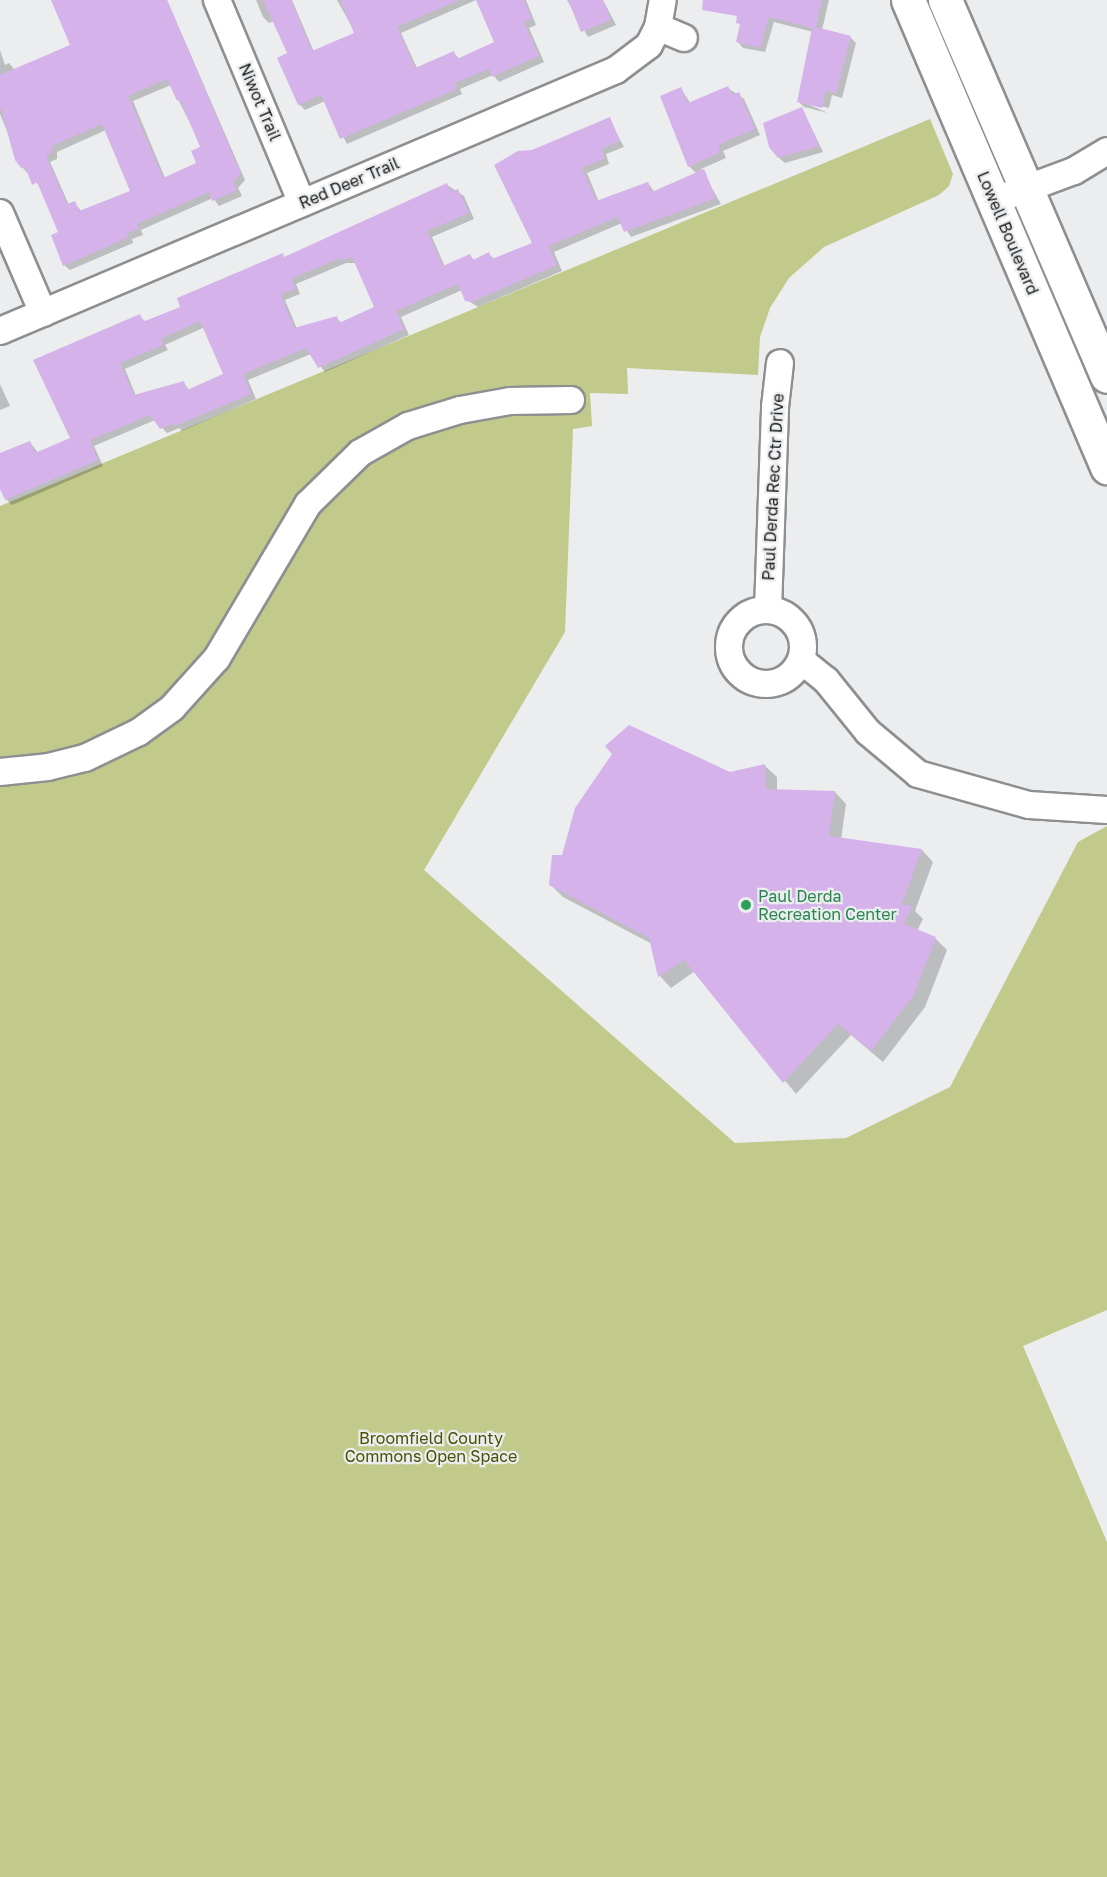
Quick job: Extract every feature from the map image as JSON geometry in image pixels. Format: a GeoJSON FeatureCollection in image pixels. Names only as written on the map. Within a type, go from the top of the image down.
{"type":"FeatureCollection","features":[{"type":"Feature","properties":{"kind":"main road","name":"Lowell Boulevard"},"geometry":{"type":"LineString","coordinates":[[908,0],[1107,467]]}},
{"type":"Feature","properties":{"kind":"main road","name":"Lowell Boulevard"},"geometry":{"type":"LineString","coordinates":[[945,0],[1107,376]]}},
{"type":"Feature","properties":{"kind":"street","name":"Niwot Trail"},"geometry":{"type":"LineString","coordinates":[[217,0],[302,203]]}},
{"type":"Feature","properties":{"kind":"street","name":"Red Deer Trail"},"geometry":{"type":"LineString","coordinates":[[0,331],[616,70],[649,45],[658,27],[663,0]]}},
{"type":"Feature","properties":{"kind":"street"},"geometry":{"type":"LineString","coordinates":[[658,27],[684,38]]}},
{"type":"Feature","properties":{"kind":"street"},"geometry":{"type":"LineString","coordinates":[[995,200],[1074,171],[1107,151]]}},
{"type":"Feature","properties":{"kind":"street"},"geometry":{"type":"LineString","coordinates":[[0,213],[43,313]]}},
{"type":"Feature","properties":{"kind":"street","name":"Paul Derda Rec Ctr Drive"},"geometry":{"type":"LineString","coordinates":[[768,610],[775,406],[780,363]]}},
{"type":"Feature","properties":{"kind":"street"},"geometry":{"type":"LineString","coordinates":[[0,772],[58,766],[93,755],[139,732],[172,708],[217,658],[308,504],[360,453],[408,426],[445,413],[510,401],[571,400]]}},
{"type":"Feature","properties":{"kind":"street"},"geometry":{"type":"LineString","coordinates":[[801,660],[786,678],[763,684],[741,675],[733,664],[729,640],[735,626],[749,615],[768,610],[780,613],[797,628],[801,660],[826,680],[868,732],[918,774],[1029,805],[1107,810]]}},
{"type":"Feature","properties":{"kind":"green space","name":"Broomfield County Commons Open Space"},"geometry":{"type":"Polygon","coordinates":[[[930,119],[953,174],[949,186],[939,195],[824,247],[789,278],[770,308],[760,337],[758,375],[627,368],[628,394],[590,393],[592,426],[573,429],[565,632],[424,870],[735,1143],[846,1138],[950,1087],[1078,842],[1107,826],[1107,1310],[1023,1346],[1107,1542],[1107,1877],[0,1877],[0,506],[930,119]]]}},
{"type":"Feature","properties":{"kind":"building"},"geometry":{"type":"Polygon","coordinates":[[[51,0],[167,0],[241,174],[233,181],[237,190],[212,201],[209,192],[137,224],[139,229],[127,233],[129,237],[63,266],[51,235],[58,232],[37,182],[32,185],[25,166],[21,168],[15,160],[0,106],[0,75],[70,45],[51,0]],[[167,79],[128,96],[163,178],[196,163],[191,151],[200,147],[180,99],[177,101],[167,79]],[[102,124],[52,146],[52,153],[46,156],[67,204],[75,201],[79,211],[130,191],[102,124]]]}},
{"type":"Feature","properties":{"kind":"building"},"geometry":{"type":"Polygon","coordinates":[[[263,0],[291,0],[312,51],[354,33],[340,0],[459,0],[397,27],[415,68],[454,51],[457,59],[494,42],[476,0],[524,0],[532,19],[524,22],[539,56],[492,77],[489,69],[455,83],[457,89],[340,139],[321,95],[298,105],[277,58],[287,53],[263,0]]]}},
{"type":"Feature","properties":{"kind":"building"},"geometry":{"type":"Polygon","coordinates":[[[568,0],[603,0],[611,20],[581,32],[568,0]]]}},
{"type":"Feature","properties":{"kind":"building"},"geometry":{"type":"Polygon","coordinates":[[[703,0],[822,0],[816,27],[851,36],[836,93],[826,91],[822,108],[797,102],[812,28],[769,17],[760,48],[736,42],[740,24],[736,23],[737,16],[702,10],[703,0]]]}},
{"type":"Feature","properties":{"kind":"building"},"geometry":{"type":"Polygon","coordinates":[[[728,86],[732,95],[739,92],[755,129],[718,145],[721,152],[688,167],[660,96],[681,87],[688,103],[728,86]]]}},
{"type":"Feature","properties":{"kind":"building"},"geometry":{"type":"Polygon","coordinates":[[[802,107],[819,146],[778,158],[769,147],[763,123],[802,107]]]}},
{"type":"Feature","properties":{"kind":"building"},"geometry":{"type":"Polygon","coordinates":[[[610,117],[620,141],[601,149],[605,158],[582,168],[596,201],[648,182],[652,192],[704,169],[716,198],[624,232],[618,217],[549,246],[557,265],[471,302],[465,301],[458,284],[396,311],[404,329],[318,368],[306,348],[243,374],[251,394],[175,426],[174,423],[160,429],[150,415],[90,440],[98,460],[5,500],[0,489],[0,453],[30,441],[35,453],[70,438],[33,360],[140,314],[143,322],[180,307],[177,298],[283,253],[284,257],[447,183],[451,192],[458,189],[469,213],[427,231],[443,266],[470,254],[473,260],[489,252],[492,259],[532,243],[494,165],[518,151],[532,150],[610,117]],[[352,257],[342,261],[340,258],[291,279],[296,288],[281,295],[294,328],[337,316],[339,323],[374,307],[352,257]],[[200,321],[161,339],[163,345],[120,363],[134,395],[184,381],[187,390],[223,374],[200,321]]]}},
{"type":"Feature","properties":{"kind":"building","name":"Paul Derda Recreation Center"},"geometry":{"type":"Polygon","coordinates":[[[629,725],[730,772],[765,764],[766,789],[835,791],[829,836],[922,849],[902,904],[912,906],[904,924],[936,937],[914,995],[871,1051],[838,1024],[783,1083],[684,960],[658,977],[649,938],[549,885],[552,855],[562,855],[575,808],[612,754],[605,746],[629,725]]]}},
{"type":"Feature","properties":{"kind":"place","name":"Paul Derda Recreation Center"},"geometry":{"type":"Point","coordinates":[746,905]}}]}
